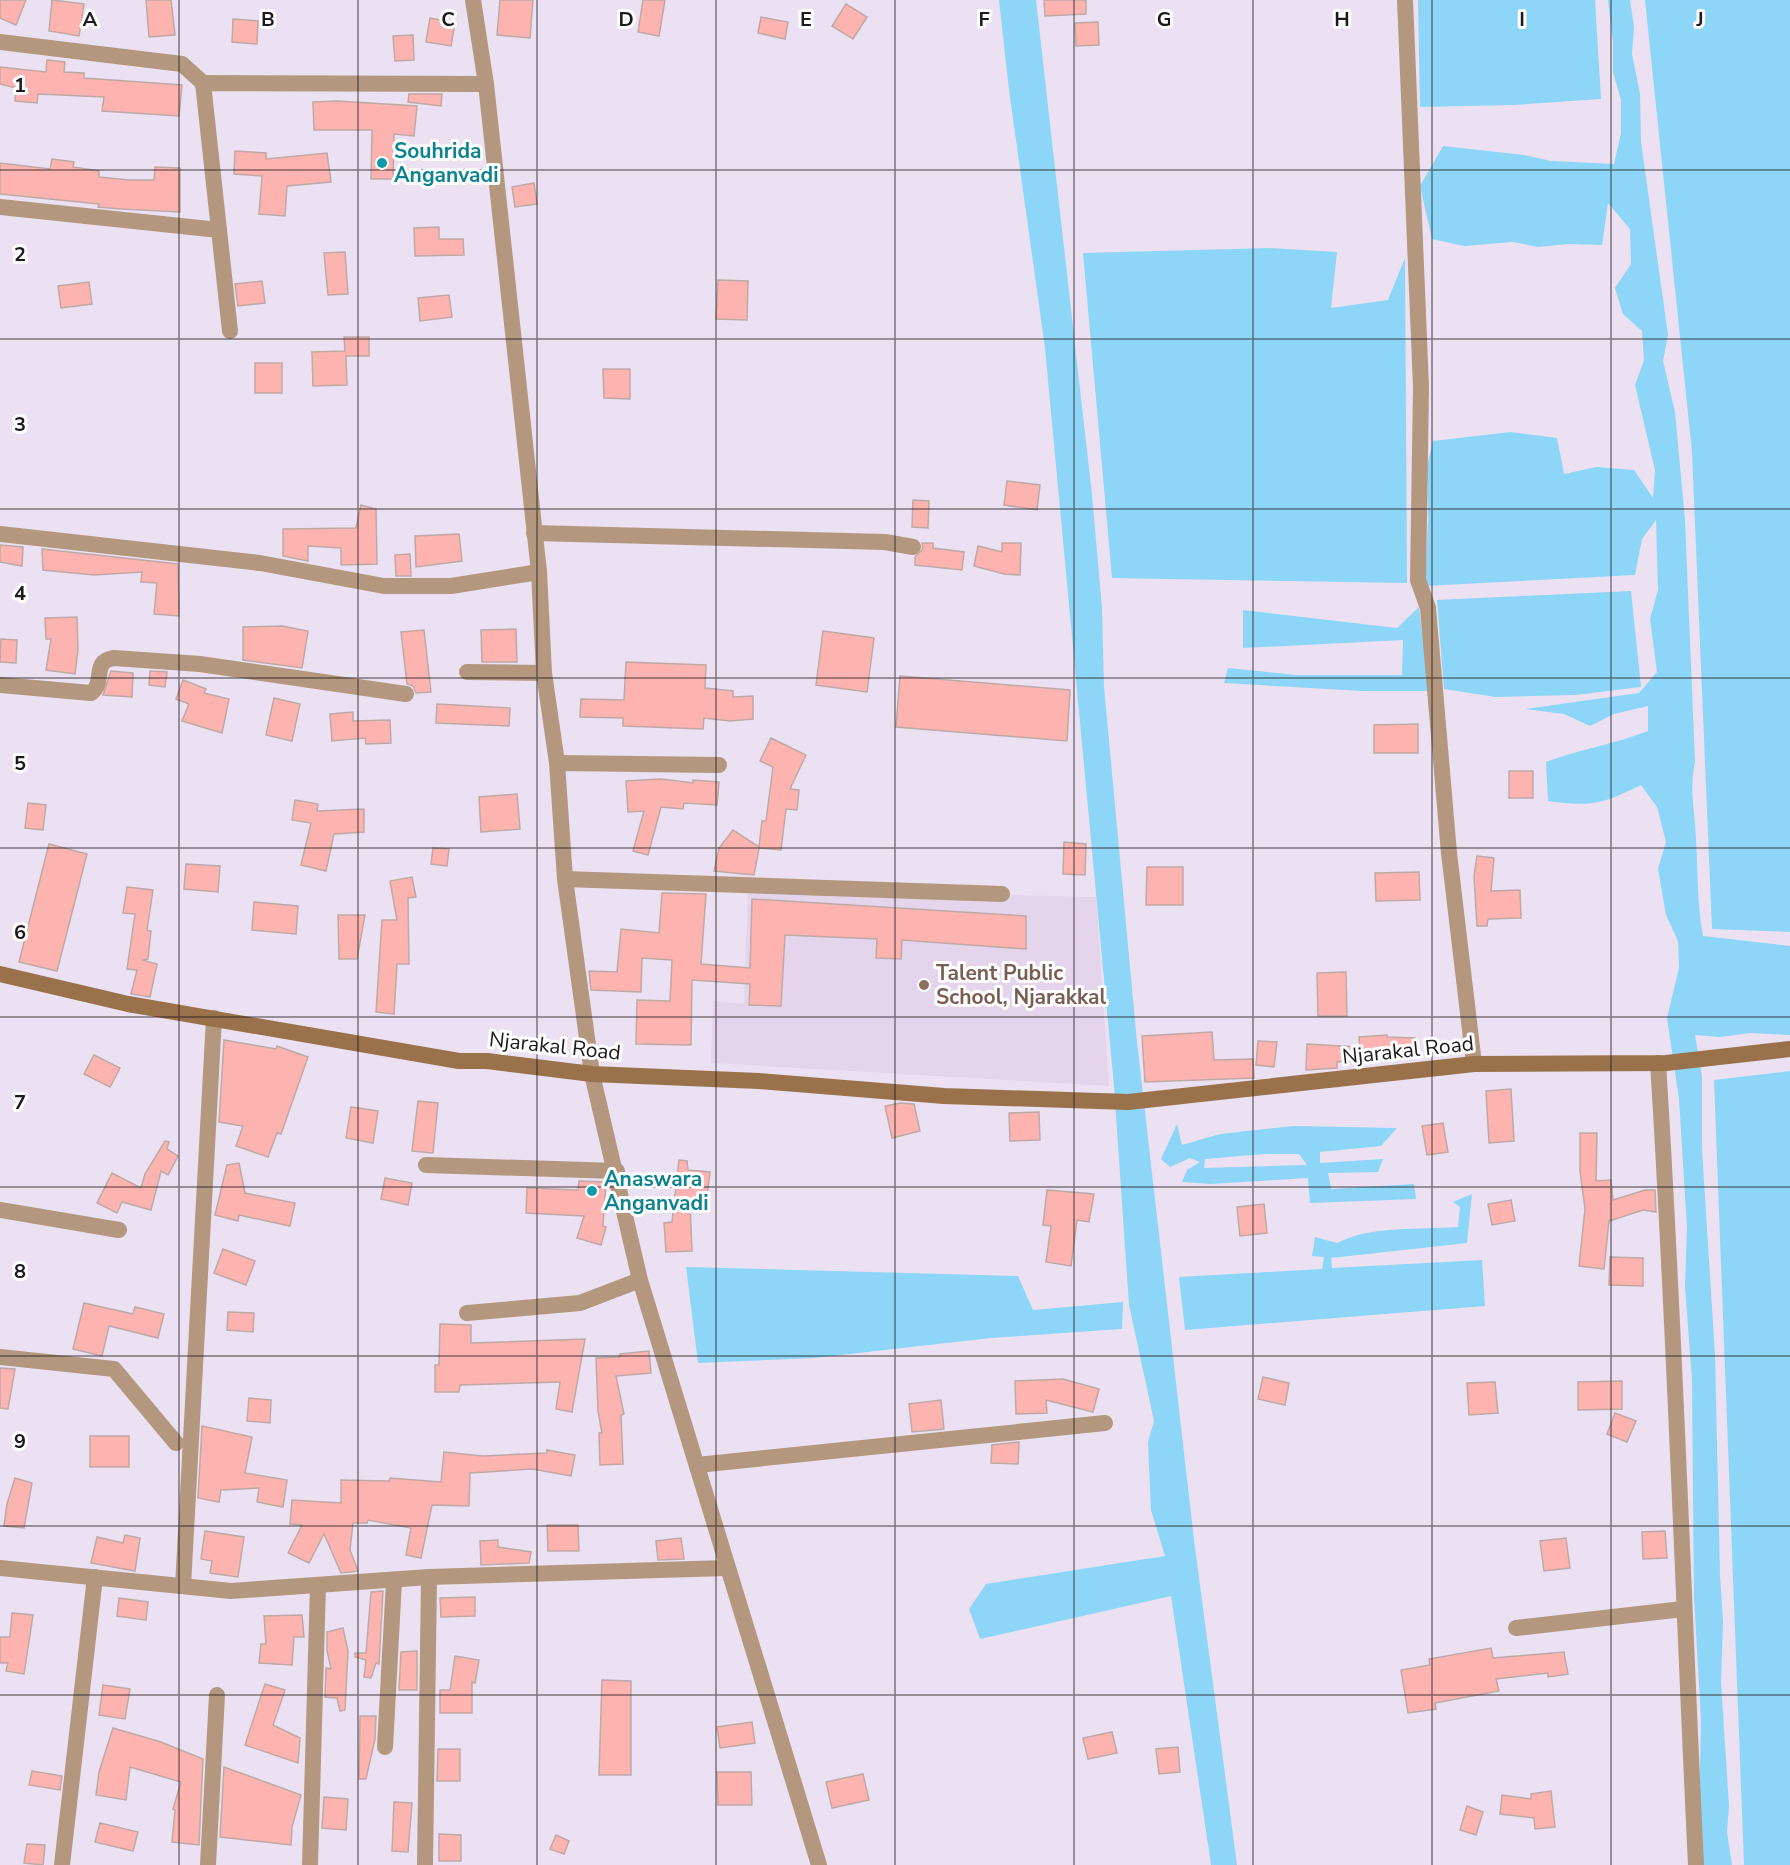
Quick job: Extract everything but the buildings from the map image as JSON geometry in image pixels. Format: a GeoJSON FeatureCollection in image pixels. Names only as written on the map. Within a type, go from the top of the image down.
{"type":"FeatureCollection","features":[{"type":"Feature","properties":{"kind":"main road","name":"Njarakal Road"},"geometry":{"type":"LineString","coordinates":[[0,975],[128,1004],[459,1061],[487,1061],[592,1074],[759,1082],[944,1095],[1155,1099],[1474,1064],[1662,1063],[1790,1049]]}},
{"type":"Feature","properties":{"kind":"street"},"geometry":{"type":"LineString","coordinates":[[473,0],[486,84],[539,572],[544,673],[557,763],[565,879],[592,1074],[640,1280],[819,1865]]}},
{"type":"Feature","properties":{"kind":"street"},"geometry":{"type":"LineString","coordinates":[[1405,0],[1421,387],[1418,580],[1428,608],[1449,853],[1474,1064]]}},
{"type":"Feature","properties":{"kind":"street"},"geometry":{"type":"LineString","coordinates":[[0,42],[182,64],[203,83],[230,331]]}},
{"type":"Feature","properties":{"kind":"street"},"geometry":{"type":"LineString","coordinates":[[203,83],[486,84]]}},
{"type":"Feature","properties":{"kind":"street"},"geometry":{"type":"LineString","coordinates":[[0,207],[219,230]]}},
{"type":"Feature","properties":{"kind":"street"},"geometry":{"type":"LineString","coordinates":[[534,533],[885,542],[913,547]]}},
{"type":"Feature","properties":{"kind":"street"},"geometry":{"type":"LineString","coordinates":[[0,534],[260,564],[384,586],[451,586],[539,572]]}},
{"type":"Feature","properties":{"kind":"street"},"geometry":{"type":"LineString","coordinates":[[0,685],[91,693],[98,687],[101,663],[106,659],[114,658],[200,664],[406,694]]}},
{"type":"Feature","properties":{"kind":"street"},"geometry":{"type":"LineString","coordinates":[[467,672],[544,673]]}},
{"type":"Feature","properties":{"kind":"street"},"geometry":{"type":"LineString","coordinates":[[557,763],[719,765]]}},
{"type":"Feature","properties":{"kind":"street"},"geometry":{"type":"LineString","coordinates":[[565,879],[1002,894]]}},
{"type":"Feature","properties":{"kind":"street"},"geometry":{"type":"LineString","coordinates":[[183,1586],[214,1018]]}},
{"type":"Feature","properties":{"kind":"street"},"geometry":{"type":"LineString","coordinates":[[1662,1063],[1692,1865]]}},
{"type":"Feature","properties":{"kind":"street"},"geometry":{"type":"LineString","coordinates":[[426,1165],[616,1171]]}},
{"type":"Feature","properties":{"kind":"street"},"geometry":{"type":"LineString","coordinates":[[0,1210],[119,1230]]}},
{"type":"Feature","properties":{"kind":"street"},"geometry":{"type":"LineString","coordinates":[[467,1313],[580,1303],[640,1280]]}},
{"type":"Feature","properties":{"kind":"street"},"geometry":{"type":"LineString","coordinates":[[0,1357],[114,1369],[176,1443]]}},
{"type":"Feature","properties":{"kind":"street"},"geometry":{"type":"LineString","coordinates":[[697,1465],[1105,1423]]}},
{"type":"Feature","properties":{"kind":"street"},"geometry":{"type":"LineString","coordinates":[[0,1568],[231,1591],[429,1577],[727,1568]]}},
{"type":"Feature","properties":{"kind":"street"},"geometry":{"type":"LineString","coordinates":[[62,1865],[95,1577]]}},
{"type":"Feature","properties":{"kind":"street"},"geometry":{"type":"LineString","coordinates":[[425,1865],[429,1577]]}},
{"type":"Feature","properties":{"kind":"street"},"geometry":{"type":"LineString","coordinates":[[385,1747],[394,1581]]}},
{"type":"Feature","properties":{"kind":"street"},"geometry":{"type":"LineString","coordinates":[[310,1865],[318,1585]]}},
{"type":"Feature","properties":{"kind":"street"},"geometry":{"type":"LineString","coordinates":[[1516,1628],[1683,1609]]}},
{"type":"Feature","properties":{"kind":"street"},"geometry":{"type":"LineString","coordinates":[[208,1865],[217,1695]]}},
{"type":"Feature","properties":{"kind":"shaded area","name":"Talent Public School, Njarakkal"},"geometry":{"type":"Polygon","coordinates":[[[748,888],[1096,897],[1109,1086],[711,1063],[713,1001],[744,1004],[748,888]]]}},
{"type":"Feature","properties":{"kind":"water"},"geometry":{"type":"Polygon","coordinates":[[[999,0],[1036,0],[1092,495],[1102,608],[1104,687],[1137,1042],[1194,1540],[1237,1865],[1211,1865],[1171,1596],[980,1639],[969,1609],[986,1584],[1165,1556],[1151,1510],[1148,1442],[1154,1421],[1129,1305],[1114,1086],[1045,348],[1009,90],[999,0]]]}},
{"type":"Feature","properties":{"kind":"water"},"geometry":{"type":"Polygon","coordinates":[[[1418,0],[1595,0],[1601,99],[1514,105],[1420,107],[1418,0]]]}},
{"type":"Feature","properties":{"kind":"water"},"geometry":{"type":"Polygon","coordinates":[[[1608,0],[1630,0],[1634,27],[1632,54],[1640,94],[1641,142],[1668,335],[1663,361],[1675,412],[1685,520],[1695,762],[1692,792],[1703,936],[1790,946],[1790,1035],[1750,1033],[1720,1037],[1695,1035],[1702,1077],[1702,1149],[1715,1355],[1723,1622],[1721,1682],[1729,1806],[1727,1832],[1732,1865],[1701,1865],[1699,1818],[1701,1718],[1694,1598],[1692,1380],[1685,1287],[1687,1228],[1679,1099],[1667,1018],[1679,968],[1678,941],[1666,915],[1658,869],[1666,842],[1657,807],[1641,785],[1606,800],[1586,804],[1548,801],[1546,762],[1648,731],[1648,706],[1614,714],[1590,726],[1564,714],[1525,709],[1639,693],[1657,672],[1650,619],[1658,590],[1656,520],[1642,539],[1635,575],[1425,586],[1428,521],[1427,466],[1433,441],[1511,432],[1557,438],[1564,474],[1597,467],[1634,470],[1653,498],[1655,470],[1635,385],[1644,360],[1642,331],[1623,314],[1615,288],[1631,264],[1630,229],[1608,203],[1602,245],[1569,244],[1538,247],[1513,242],[1464,246],[1432,239],[1420,186],[1443,146],[1524,155],[1551,161],[1614,164],[1621,133],[1621,100],[1613,72],[1613,42],[1608,0]]]}},
{"type":"Feature","properties":{"kind":"water"},"geometry":{"type":"Polygon","coordinates":[[[1645,0],[1790,0],[1790,932],[1712,929],[1692,452],[1645,0]]]}},
{"type":"Feature","properties":{"kind":"water"},"geometry":{"type":"Polygon","coordinates":[[[1271,248],[1337,252],[1331,308],[1388,300],[1405,258],[1407,583],[1112,578],[1083,253],[1271,248]]]}},
{"type":"Feature","properties":{"kind":"water"},"geometry":{"type":"Polygon","coordinates":[[[1631,591],[1641,687],[1575,695],[1495,697],[1444,689],[1437,600],[1631,591]]]}},
{"type":"Feature","properties":{"kind":"water"},"geometry":{"type":"Polygon","coordinates":[[[1419,607],[1429,691],[1363,691],[1224,683],[1228,668],[1297,675],[1402,675],[1403,640],[1243,648],[1243,610],[1397,628],[1419,607]]]}},
{"type":"Feature","properties":{"kind":"water"},"geometry":{"type":"Polygon","coordinates":[[[1790,1071],[1790,1865],[1744,1865],[1714,1080],[1790,1071]]]}},
{"type":"Feature","properties":{"kind":"water"},"geometry":{"type":"Polygon","coordinates":[[[1177,1124],[1182,1145],[1220,1134],[1293,1126],[1397,1128],[1381,1146],[1320,1152],[1320,1163],[1383,1159],[1378,1172],[1328,1173],[1331,1189],[1414,1184],[1416,1199],[1310,1203],[1308,1178],[1210,1184],[1182,1182],[1187,1170],[1200,1162],[1190,1158],[1170,1167],[1161,1159],[1177,1124]],[[1299,1154],[1205,1159],[1204,1168],[1307,1165],[1299,1154]]]}},
{"type":"Feature","properties":{"kind":"water"},"geometry":{"type":"Polygon","coordinates":[[[1472,1194],[1467,1243],[1331,1258],[1332,1268],[1482,1260],[1485,1306],[1185,1330],[1179,1277],[1322,1269],[1324,1257],[1312,1256],[1315,1237],[1337,1243],[1366,1233],[1396,1229],[1458,1227],[1460,1207],[1453,1202],[1472,1194]]]}},
{"type":"Feature","properties":{"kind":"water"},"geometry":{"type":"Polygon","coordinates":[[[686,1267],[1018,1276],[1033,1310],[1123,1302],[1122,1329],[991,1338],[814,1358],[698,1363],[686,1267]]]}},
{"type":"Feature","properties":{"kind":"place","name":"Souhrida Anganvadi"},"geometry":{"type":"Point","coordinates":[382,163]}},
{"type":"Feature","properties":{"kind":"place","name":"Talent Public School, Njarakkal"},"geometry":{"type":"Point","coordinates":[924,985]}},
{"type":"Feature","properties":{"kind":"place","name":"Anaswara Anganvadi"},"geometry":{"type":"Point","coordinates":[592,1191]}}]}
